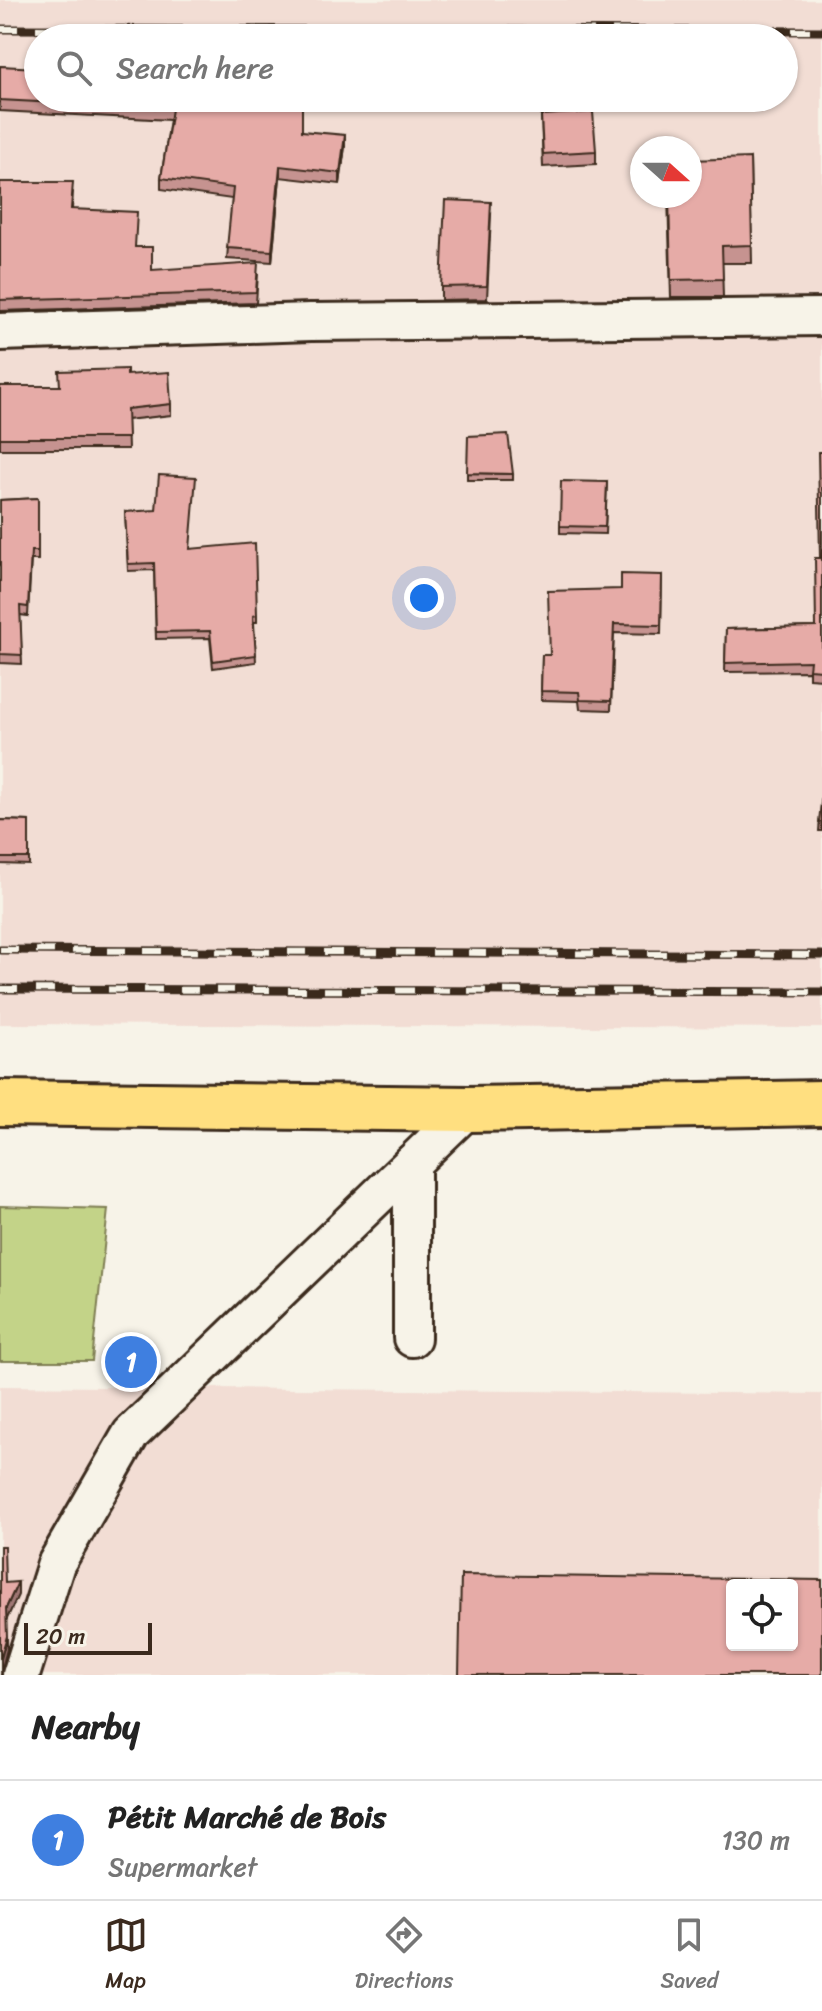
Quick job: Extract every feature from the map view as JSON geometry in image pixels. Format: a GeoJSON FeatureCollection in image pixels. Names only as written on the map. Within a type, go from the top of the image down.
{"type":"FeatureCollection","features":[{"type":"Feature","properties":{"kind":"main road"},"geometry":{"type":"LineString","coordinates":[[0,1103],[468,1109],[822,1103]]}},
{"type":"Feature","properties":{"kind":"street"},"geometry":{"type":"LineString","coordinates":[[0,332],[311,322],[822,317]]}},
{"type":"Feature","properties":{"kind":"street"},"geometry":{"type":"LineString","coordinates":[[21,1675],[56,1564],[131,1434],[468,1109]]}},
{"type":"Feature","properties":{"kind":"street"},"geometry":{"type":"LineString","coordinates":[[412,1163],[412,1338]]}},
{"type":"Feature","properties":{"kind":"shaded area"},"geometry":{"type":"Polygon","coordinates":[[[0,0],[822,0],[822,1028],[0,1024],[0,0]]]}},
{"type":"Feature","properties":{"kind":"shaded area"},"geometry":{"type":"Polygon","coordinates":[[[0,1386],[822,1394],[822,1675],[0,1675],[0,1386]]]}},
{"type":"Feature","properties":{"kind":"green space"},"geometry":{"type":"Polygon","coordinates":[[[0,1206],[108,1209],[92,1361],[0,1361],[0,1206]]]}},
{"type":"Feature","properties":{"kind":"building"},"geometry":{"type":"Polygon","coordinates":[[[0,66],[24,67],[24,101],[0,100],[0,66]]]}},
{"type":"Feature","properties":{"kind":"building"},"geometry":{"type":"Polygon","coordinates":[[[172,112],[302,112],[302,131],[345,135],[340,173],[280,166],[272,251],[227,248],[233,188],[161,178],[172,112]]]}},
{"type":"Feature","properties":{"kind":"building"},"geometry":{"type":"Polygon","coordinates":[[[593,112],[596,151],[543,154],[541,115],[593,112]]]}},
{"type":"Feature","properties":{"kind":"building"},"geometry":{"type":"Polygon","coordinates":[[[750,158],[752,245],[722,246],[723,279],[671,280],[669,208],[702,208],[702,160],[750,158]]]}},
{"type":"Feature","properties":{"kind":"building"},"geometry":{"type":"Polygon","coordinates":[[[0,182],[73,182],[71,209],[137,212],[135,247],[152,247],[152,270],[258,263],[256,292],[0,300],[0,182]]]}},
{"type":"Feature","properties":{"kind":"building"},"geometry":{"type":"Polygon","coordinates":[[[445,200],[491,202],[487,286],[441,287],[445,200]]]}},
{"type":"Feature","properties":{"kind":"building"},"geometry":{"type":"Polygon","coordinates":[[[127,369],[127,375],[169,372],[171,404],[127,409],[128,438],[0,438],[0,386],[60,386],[59,371],[127,369]]]}},
{"type":"Feature","properties":{"kind":"building"},"geometry":{"type":"Polygon","coordinates":[[[508,434],[513,474],[467,473],[468,436],[508,434]]]}},
{"type":"Feature","properties":{"kind":"building"},"geometry":{"type":"Polygon","coordinates":[[[818,452],[822,452],[822,670],[809,669],[810,661],[725,663],[726,629],[816,627],[815,558],[820,558],[818,452]]]}},
{"type":"Feature","properties":{"kind":"building"},"geometry":{"type":"Polygon","coordinates":[[[159,475],[196,477],[190,549],[255,543],[257,615],[253,616],[256,655],[213,661],[210,631],[156,632],[154,563],[128,564],[125,512],[156,510],[159,475]]]}},
{"type":"Feature","properties":{"kind":"building"},"geometry":{"type":"Polygon","coordinates":[[[561,481],[607,482],[605,527],[560,526],[561,481]]]}},
{"type":"Feature","properties":{"kind":"building"},"geometry":{"type":"Polygon","coordinates":[[[38,498],[38,551],[31,551],[28,607],[20,606],[22,655],[0,654],[0,500],[38,498]]]}},
{"type":"Feature","properties":{"kind":"building"},"geometry":{"type":"Polygon","coordinates":[[[621,574],[662,575],[661,625],[614,624],[611,701],[580,700],[579,692],[541,691],[542,655],[550,655],[548,591],[621,589],[621,574]]]}},
{"type":"Feature","properties":{"kind":"building"},"geometry":{"type":"Polygon","coordinates":[[[822,793],[822,822],[819,822],[822,793]]]}},
{"type":"Feature","properties":{"kind":"building"},"geometry":{"type":"Polygon","coordinates":[[[0,820],[29,821],[29,858],[0,858],[0,820]]]}},
{"type":"Feature","properties":{"kind":"building"},"geometry":{"type":"Polygon","coordinates":[[[0,1546],[4,1546],[5,1583],[18,1582],[6,1608],[7,1636],[0,1659],[0,1546]]]}},
{"type":"Feature","properties":{"kind":"building"},"geometry":{"type":"Polygon","coordinates":[[[461,1575],[750,1579],[726,1579],[726,1651],[798,1651],[798,1580],[822,1580],[822,1675],[459,1675],[461,1575]]]}},
{"type":"Feature","properties":{"kind":"railway"},"geometry":{"type":"LineString","coordinates":[[0,29],[24,29]]}},
{"type":"Feature","properties":{"kind":"railway"},"geometry":{"type":"LineString","coordinates":[[798,31],[822,31]]}},
{"type":"Feature","properties":{"kind":"railway"},"geometry":{"type":"LineString","coordinates":[[0,950],[822,955]]}},
{"type":"Feature","properties":{"kind":"railway"},"geometry":{"type":"LineString","coordinates":[[0,989],[822,992]]}},
{"type":"Feature","properties":{"kind":"place","name":"Pétit Marché de Bois"},"geometry":{"type":"Point","coordinates":[131,1362]}}]}
